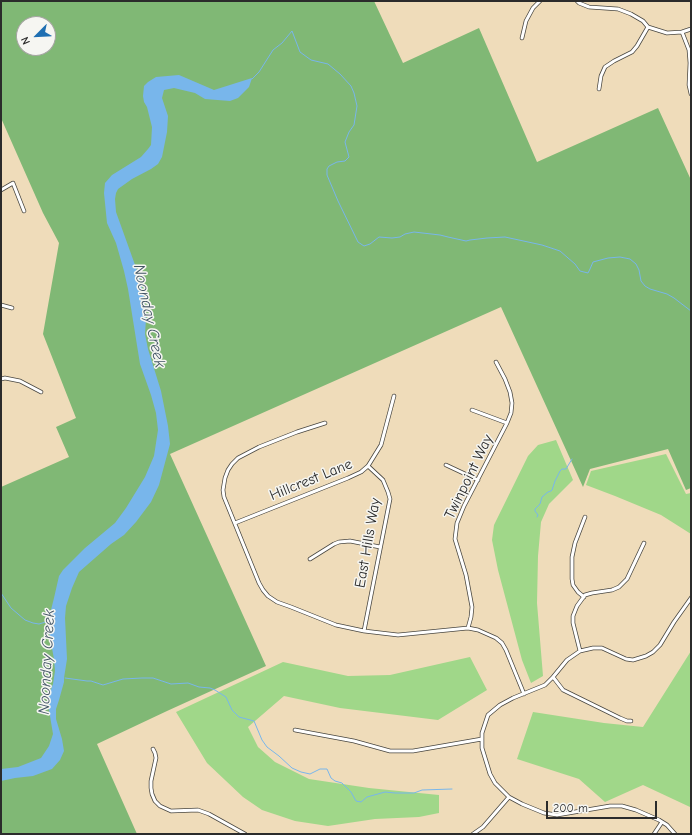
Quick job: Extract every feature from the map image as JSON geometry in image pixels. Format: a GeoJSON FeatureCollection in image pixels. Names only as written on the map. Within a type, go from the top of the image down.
{"type":"FeatureCollection","features":[{"type":"Feature","properties":{"kind":"street"},"geometry":{"type":"LineString","coordinates":[[522,38],[526,21],[533,8],[540,1]]}},
{"type":"Feature","properties":{"kind":"street"},"geometry":{"type":"LineString","coordinates":[[576,1],[589,7],[618,9],[643,21],[648,27],[666,33],[682,32],[691,29]]}},
{"type":"Feature","properties":{"kind":"street"},"geometry":{"type":"LineString","coordinates":[[598,89],[601,76],[606,67],[632,52],[648,27]]}},
{"type":"Feature","properties":{"kind":"street"},"geometry":{"type":"LineString","coordinates":[[682,32],[689,50],[689,85],[691,94]]}},
{"type":"Feature","properties":{"kind":"street"},"geometry":{"type":"LineString","coordinates":[[1,190],[13,183],[24,211]]}},
{"type":"Feature","properties":{"kind":"street"},"geometry":{"type":"LineString","coordinates":[[1,305],[12,308]]}},
{"type":"Feature","properties":{"kind":"street","name":"Twinpoint Way"},"geometry":{"type":"LineString","coordinates":[[468,628],[472,607],[466,575],[455,539],[457,523],[511,413],[511,398],[505,379],[496,362]]}},
{"type":"Feature","properties":{"kind":"street"},"geometry":{"type":"LineString","coordinates":[[1,379],[4,378],[20,381],[41,392]]}},
{"type":"Feature","properties":{"kind":"street","name":"Hillcrest Lane"},"geometry":{"type":"LineString","coordinates":[[235,523],[361,472],[368,466],[381,445],[394,396]]}},
{"type":"Feature","properties":{"kind":"street"},"geometry":{"type":"LineString","coordinates":[[472,410],[507,423]]}},
{"type":"Feature","properties":{"kind":"street"},"geometry":{"type":"LineString","coordinates":[[325,423],[259,447],[238,458],[228,470],[225,478],[223,490],[224,497],[263,590],[268,596],[277,602],[336,625],[364,631],[398,635],[468,628],[489,634],[502,643],[524,694]]}},
{"type":"Feature","properties":{"kind":"street"},"geometry":{"type":"LineString","coordinates":[[446,465],[478,480]]}},
{"type":"Feature","properties":{"kind":"street","name":"East Hills Way"},"geometry":{"type":"LineString","coordinates":[[364,631],[390,499],[383,480],[368,466]]}},
{"type":"Feature","properties":{"kind":"street"},"geometry":{"type":"LineString","coordinates":[[584,596],[578,592],[573,585],[572,557],[575,543],[585,517]]}},
{"type":"Feature","properties":{"kind":"street"},"geometry":{"type":"LineString","coordinates":[[310,559],[339,542],[350,541],[380,547]]}},
{"type":"Feature","properties":{"kind":"street"},"geometry":{"type":"LineString","coordinates":[[580,651],[573,623],[573,616],[577,606],[584,596],[619,587],[627,579],[644,543]]}},
{"type":"Feature","properties":{"kind":"street"},"geometry":{"type":"LineString","coordinates":[[675,834],[667,825],[647,814],[622,806],[610,806],[557,815],[544,813],[522,804],[509,797],[495,783],[490,774],[482,748],[482,734],[488,715],[500,705],[544,685],[553,677],[567,660],[580,651],[602,648],[626,659],[633,660],[653,652],[660,645],[691,598]]}},
{"type":"Feature","properties":{"kind":"street"},"geometry":{"type":"LineString","coordinates":[[553,677],[563,690],[620,718],[631,721]]}},
{"type":"Feature","properties":{"kind":"street"},"geometry":{"type":"LineString","coordinates":[[295,730],[354,741],[390,751],[413,751],[482,739]]}},
{"type":"Feature","properties":{"kind":"street"},"geometry":{"type":"LineString","coordinates":[[153,749],[156,758],[151,788],[155,801],[160,806],[171,810],[198,810],[209,814],[245,834]]}},
{"type":"Feature","properties":{"kind":"street"},"geometry":{"type":"LineString","coordinates":[[473,834],[482,827],[509,797]]}},
{"type":"Feature","properties":{"kind":"street"},"geometry":{"type":"LineString","coordinates":[[654,834],[662,822]]}},
{"type":"Feature","properties":{"kind":"green space"},"geometry":{"type":"Polygon","coordinates":[[[1,1],[374,1],[403,63],[479,28],[537,162],[658,108],[691,180],[691,488],[686,490],[668,449],[590,469],[583,487],[501,307],[170,454],[266,666],[97,744],[137,834],[1,834],[1,487],[69,457],[56,427],[76,418],[43,334],[59,243],[43,213],[1,118],[1,1]]]}},
{"type":"Feature","properties":{"kind":"green space"},"geometry":{"type":"Polygon","coordinates":[[[556,440],[573,480],[549,504],[541,522],[538,556],[537,603],[543,676],[531,683],[522,660],[498,570],[492,540],[494,525],[528,456],[538,445],[556,440]]]}},
{"type":"Feature","properties":{"kind":"green space"},"geometry":{"type":"Polygon","coordinates":[[[666,454],[686,494],[691,493],[691,534],[661,515],[586,485],[591,471],[666,454]]]}},
{"type":"Feature","properties":{"kind":"green space"},"geometry":{"type":"Polygon","coordinates":[[[691,651],[690,807],[643,785],[605,802],[579,779],[517,759],[533,712],[604,723],[643,727],[691,651]]]}},
{"type":"Feature","properties":{"kind":"green space"},"geometry":{"type":"Polygon","coordinates":[[[470,657],[487,690],[438,720],[340,708],[284,696],[248,727],[258,747],[275,762],[309,779],[369,788],[439,795],[439,813],[419,817],[375,819],[328,826],[295,821],[262,810],[243,797],[207,763],[176,712],[283,662],[348,676],[390,675],[470,657]]]}},
{"type":"Feature","properties":{"kind":"water"},"geometry":{"type":"Polygon","coordinates":[[[179,75],[214,90],[252,78],[249,87],[238,98],[230,101],[205,99],[195,93],[174,88],[164,90],[162,98],[168,116],[167,132],[162,157],[158,164],[132,179],[118,189],[116,193],[116,212],[139,276],[144,296],[146,319],[145,334],[161,391],[170,444],[159,485],[151,502],[124,535],[111,544],[79,572],[72,588],[66,606],[65,618],[67,659],[64,682],[56,709],[56,719],[64,751],[60,760],[52,769],[33,776],[1,781],[1,769],[18,767],[41,758],[49,746],[53,734],[48,697],[53,684],[55,671],[49,632],[49,618],[59,576],[85,548],[115,523],[145,477],[154,456],[158,430],[156,413],[140,364],[128,289],[116,243],[107,223],[104,193],[105,183],[112,175],[141,157],[151,145],[152,127],[147,107],[144,102],[144,86],[156,77],[179,75]]]}},
{"type":"Feature","properties":{"kind":"waterway","name":"Noonday Creek"},"geometry":{"type":"LineString","coordinates":[[252,79],[259,72],[273,50],[282,43],[292,31],[300,52],[311,60],[328,64],[351,86],[357,106],[354,125],[345,142],[349,157],[345,161],[337,162],[329,166],[327,169],[327,175],[358,242],[364,246],[370,244],[379,237],[400,237],[414,232],[440,235],[466,241],[505,237],[542,245],[560,251],[575,264],[580,271],[588,273],[593,262],[608,258],[620,257],[630,259],[636,264],[641,281],[645,286],[667,294],[691,311]]}},
{"type":"Feature","properties":{"kind":"waterway"},"geometry":{"type":"LineString","coordinates":[[537,517],[538,515],[535,509],[540,504],[542,497],[552,490],[560,471],[562,469],[566,469],[572,459]]}},
{"type":"Feature","properties":{"kind":"waterway"},"geometry":{"type":"LineString","coordinates":[[1,593],[11,608],[25,620],[39,624],[49,621]]}},
{"type":"Feature","properties":{"kind":"waterway"},"geometry":{"type":"LineString","coordinates":[[65,678],[91,681],[103,685],[123,679],[153,678],[171,684],[188,683],[215,690],[226,697],[232,710],[239,717],[254,721],[262,740],[267,747],[292,768],[310,774],[320,769],[327,769],[331,778],[342,783],[351,792],[356,801],[361,802],[367,797],[385,792],[414,793],[422,790],[452,789]]}}]}
